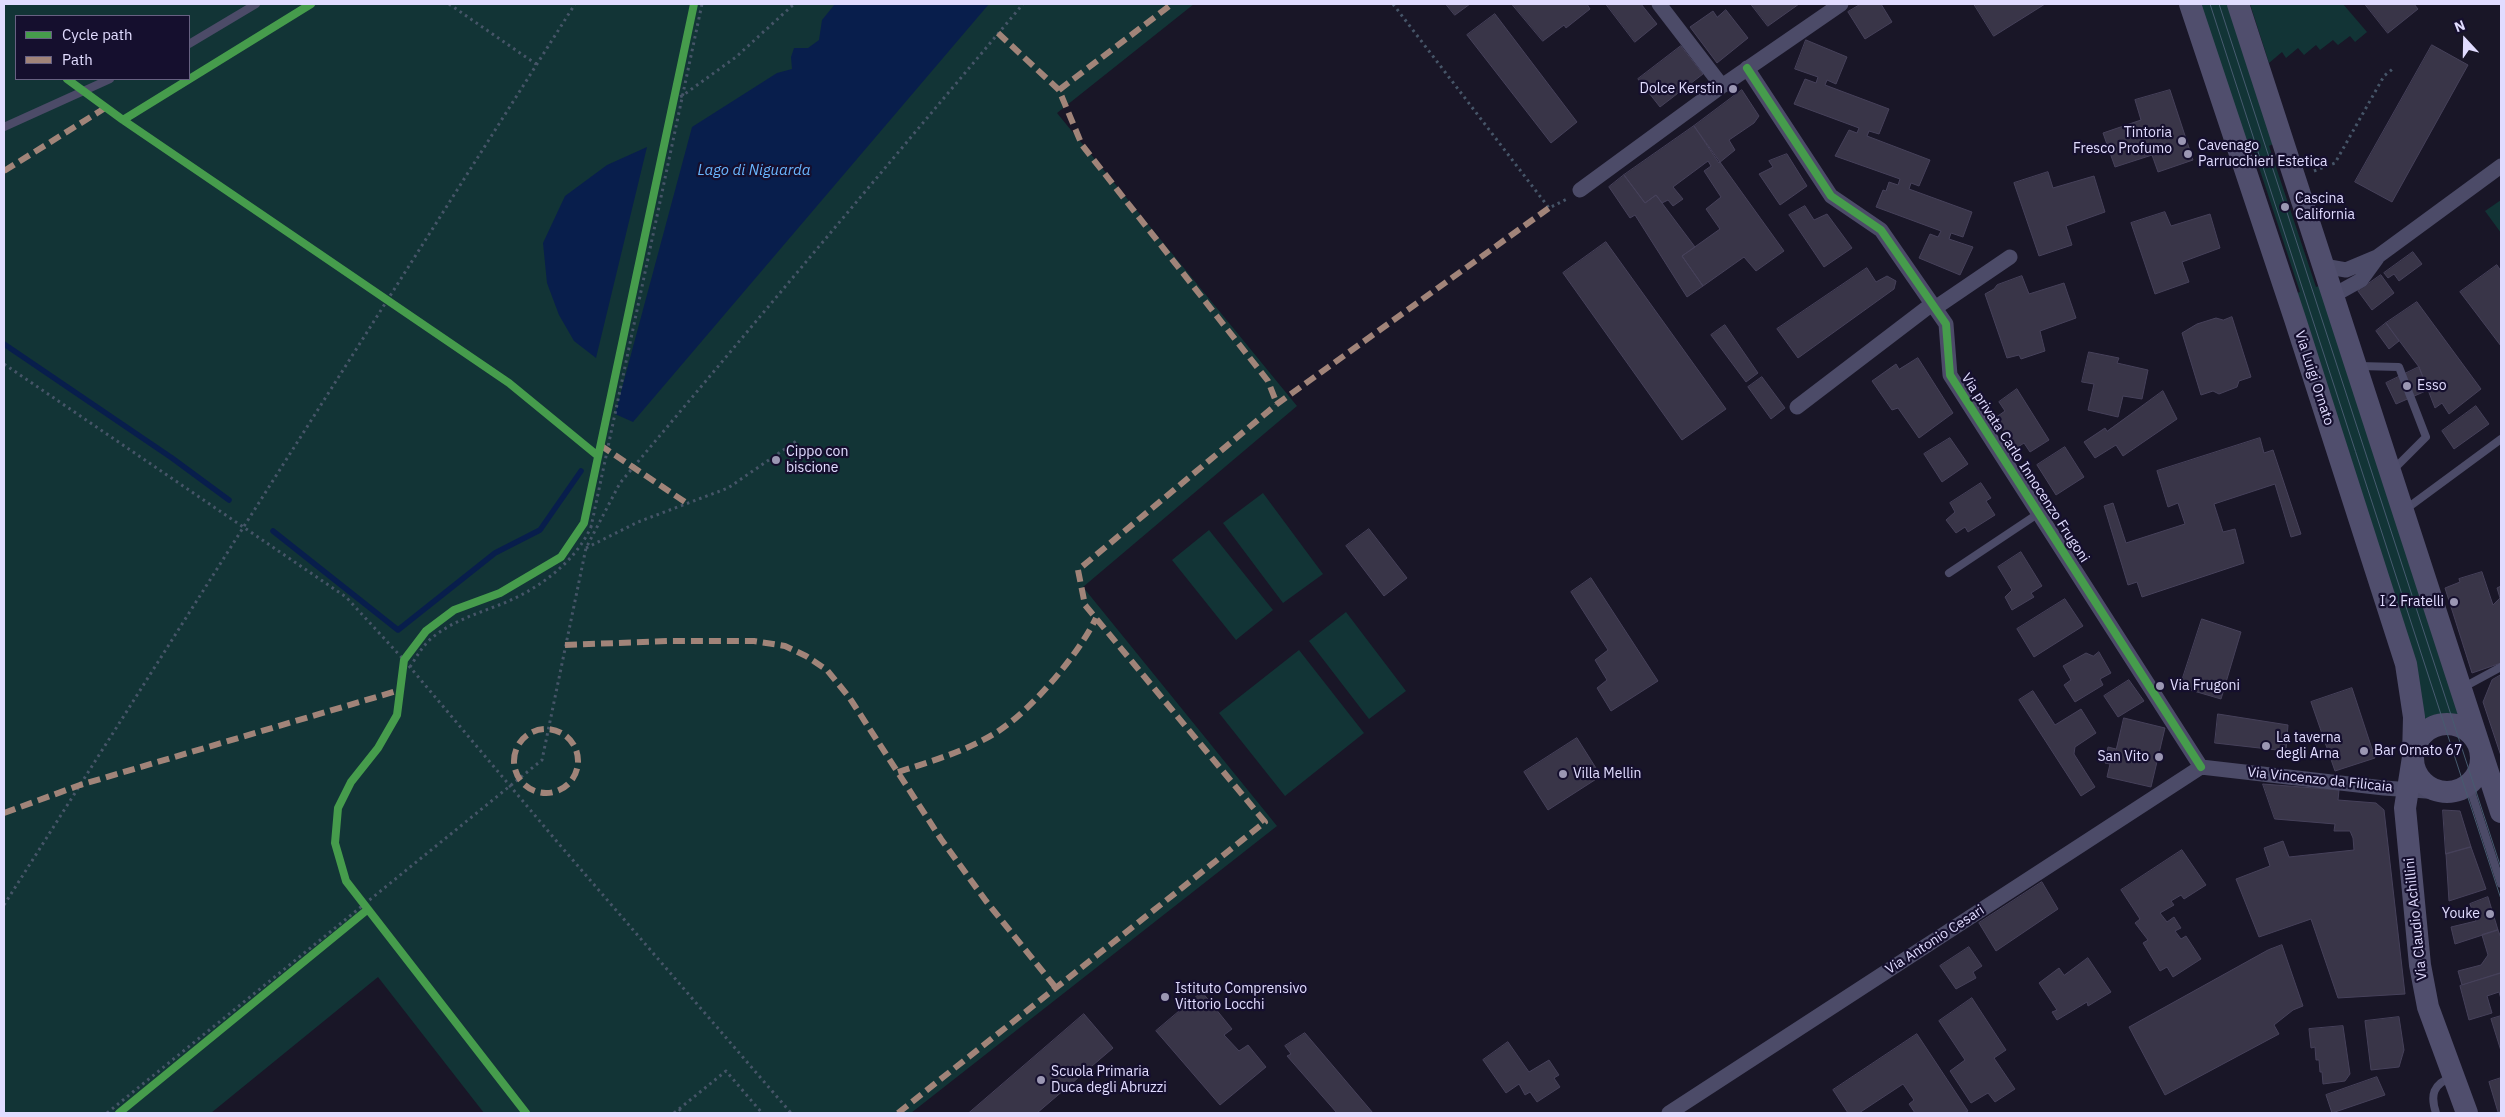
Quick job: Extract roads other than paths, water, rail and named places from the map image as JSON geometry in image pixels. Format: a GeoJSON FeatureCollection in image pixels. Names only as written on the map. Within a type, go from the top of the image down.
{"type":"FeatureCollection","features":[{"type":"Feature","properties":{"kind":"main road","name":"Via Luigi Ornato"},"geometry":{"type":"LineString","coordinates":[[2190,4],[2295,319],[2406,664],[2414,717],[2413,757],[2416,772],[2421,781],[2440,792]]}},
{"type":"Feature","properties":{"kind":"main road"},"geometry":{"type":"LineString","coordinates":[[2238,4],[2501,812]]}},
{"type":"Feature","properties":{"kind":"main road"},"geometry":{"type":"LineString","coordinates":[[2413,757],[2415,747],[2421,736],[2440,725],[2451,725],[2464,729],[2473,736],[2480,748],[2480,767],[2469,785],[2456,791],[2440,792]]}},
{"type":"Feature","properties":{"kind":"main road","name":"Via Claudio Achillini"},"geometry":{"type":"LineString","coordinates":[[2413,757],[2405,808],[2422,979],[2428,1007],[2467,1113]]}},
{"type":"Feature","properties":{"kind":"street"},"geometry":{"type":"LineString","coordinates":[[1659,4],[1722,86]]}},
{"type":"Feature","properties":{"kind":"street"},"geometry":{"type":"LineString","coordinates":[[1580,190],[1833,6]]}},
{"type":"Feature","properties":{"kind":"street","name":"Via privata Carlo Innocenzo Frugoni"},"geometry":{"type":"LineString","coordinates":[[1747,68],[1831,196],[1880,230],[1946,324],[1950,375],[2201,767]]}},
{"type":"Feature","properties":{"kind":"street"},"geometry":{"type":"LineString","coordinates":[[2324,266],[2346,270],[2377,258],[2501,166]]}},
{"type":"Feature","properties":{"kind":"street"},"geometry":{"type":"LineString","coordinates":[[1796,407],[1934,306],[2010,257]]}},
{"type":"Feature","properties":{"kind":"street"},"geometry":{"type":"LineString","coordinates":[[2334,296],[2362,280],[2377,258]]}},
{"type":"Feature","properties":{"kind":"street","name":"Via Vincenzo da Filicaia"},"geometry":{"type":"LineString","coordinates":[[2201,767],[2440,792]]}},
{"type":"Feature","properties":{"kind":"street","name":"Via Antonio Cesari"},"geometry":{"type":"LineString","coordinates":[[1669,1113],[2201,767]]}},
{"type":"Feature","properties":{"kind":"lane"},"geometry":{"type":"LineString","coordinates":[[190,43],[256,4]]}},
{"type":"Feature","properties":{"kind":"lane"},"geometry":{"type":"LineString","coordinates":[[4,127],[108,80]]}},
{"type":"Feature","properties":{"kind":"lane"},"geometry":{"type":"LineString","coordinates":[[2357,366],[2365,364],[2399,368],[2426,438],[2391,472]]}},
{"type":"Feature","properties":{"kind":"lane"},"geometry":{"type":"LineString","coordinates":[[2404,511],[2411,503],[2501,439]]}},
{"type":"Feature","properties":{"kind":"lane"},"geometry":{"type":"LineString","coordinates":[[1949,573],[2040,513]]}},
{"type":"Feature","properties":{"kind":"lane"},"geometry":{"type":"LineString","coordinates":[[2460,690],[2501,667]]}},
{"type":"Feature","properties":{"kind":"lane"},"geometry":{"type":"LineString","coordinates":[[2469,785],[2501,884]]}},
{"type":"Feature","properties":{"kind":"lane"},"geometry":{"type":"LineString","coordinates":[[2436,1113],[2431,1099],[2435,1088],[2444,1080],[2454,1076]]}},
{"type":"Feature","properties":{"kind":"water","name":"Lago di Niguarda"},"geometry":{"type":"Polygon","coordinates":[[[835,4],[989,4],[633,422],[615,414],[692,127],[777,73],[792,69],[791,57],[794,48],[808,48],[819,40],[822,20],[835,4]]]}},
{"type":"Feature","properties":{"kind":"water"},"geometry":{"type":"Polygon","coordinates":[[[647,147],[596,358],[574,341],[559,315],[547,283],[543,243],[565,196],[607,165],[647,147]]]}},
{"type":"Feature","properties":{"kind":"waterway"},"geometry":{"type":"LineString","coordinates":[[4,344],[172,458],[229,500]]}},
{"type":"Feature","properties":{"kind":"waterway"},"geometry":{"type":"LineString","coordinates":[[273,531],[398,630],[495,553],[540,530],[581,471]]}},
{"type":"Feature","properties":{"kind":"tram line"},"geometry":{"type":"LineString","coordinates":[[2210,4],[2501,899]]}},
{"type":"Feature","properties":{"kind":"tram line"},"geometry":{"type":"LineString","coordinates":[[2219,4],[2501,868]]}},
{"type":"Feature","properties":{"kind":"place","name":"Dolce Kerstin"},"geometry":{"type":"Point","coordinates":[1733,89]}},
{"type":"Feature","properties":{"kind":"place","name":"Tintoria Fresco Profumo"},"geometry":{"type":"Point","coordinates":[2182,141]}},
{"type":"Feature","properties":{"kind":"place","name":"Cavenago Parrucchieri Estetica"},"geometry":{"type":"Point","coordinates":[2188,154]}},
{"type":"Feature","properties":{"kind":"place","name":"Cascina California"},"geometry":{"type":"Point","coordinates":[2285,207]}},
{"type":"Feature","properties":{"kind":"place","name":"Esso"},"geometry":{"type":"Point","coordinates":[2407,386]}},
{"type":"Feature","properties":{"kind":"place","name":"Cippo con biscione"},"geometry":{"type":"Point","coordinates":[776,460]}},
{"type":"Feature","properties":{"kind":"place","name":"I 2 Fratelli"},"geometry":{"type":"Point","coordinates":[2454,602]}},
{"type":"Feature","properties":{"kind":"place","name":"Via Frugoni"},"geometry":{"type":"Point","coordinates":[2160,686]}},
{"type":"Feature","properties":{"kind":"place","name":"La taverna degli Arna"},"geometry":{"type":"Point","coordinates":[2266,746]}},
{"type":"Feature","properties":{"kind":"place","name":"Bar Ornato 67"},"geometry":{"type":"Point","coordinates":[2364,751]}},
{"type":"Feature","properties":{"kind":"place","name":"San Vito"},"geometry":{"type":"Point","coordinates":[2159,757]}},
{"type":"Feature","properties":{"kind":"place","name":"Villa Mellin"},"geometry":{"type":"Point","coordinates":[1563,774]}},
{"type":"Feature","properties":{"kind":"place","name":"Youke"},"geometry":{"type":"Point","coordinates":[2490,914]}},
{"type":"Feature","properties":{"kind":"place","name":"Istituto Comprensivo Vittorio Locchi"},"geometry":{"type":"Point","coordinates":[1165,997]}},
{"type":"Feature","properties":{"kind":"place","name":"Scuola Primaria Duca degli Abruzzi"},"geometry":{"type":"Point","coordinates":[1041,1080]}}]}
